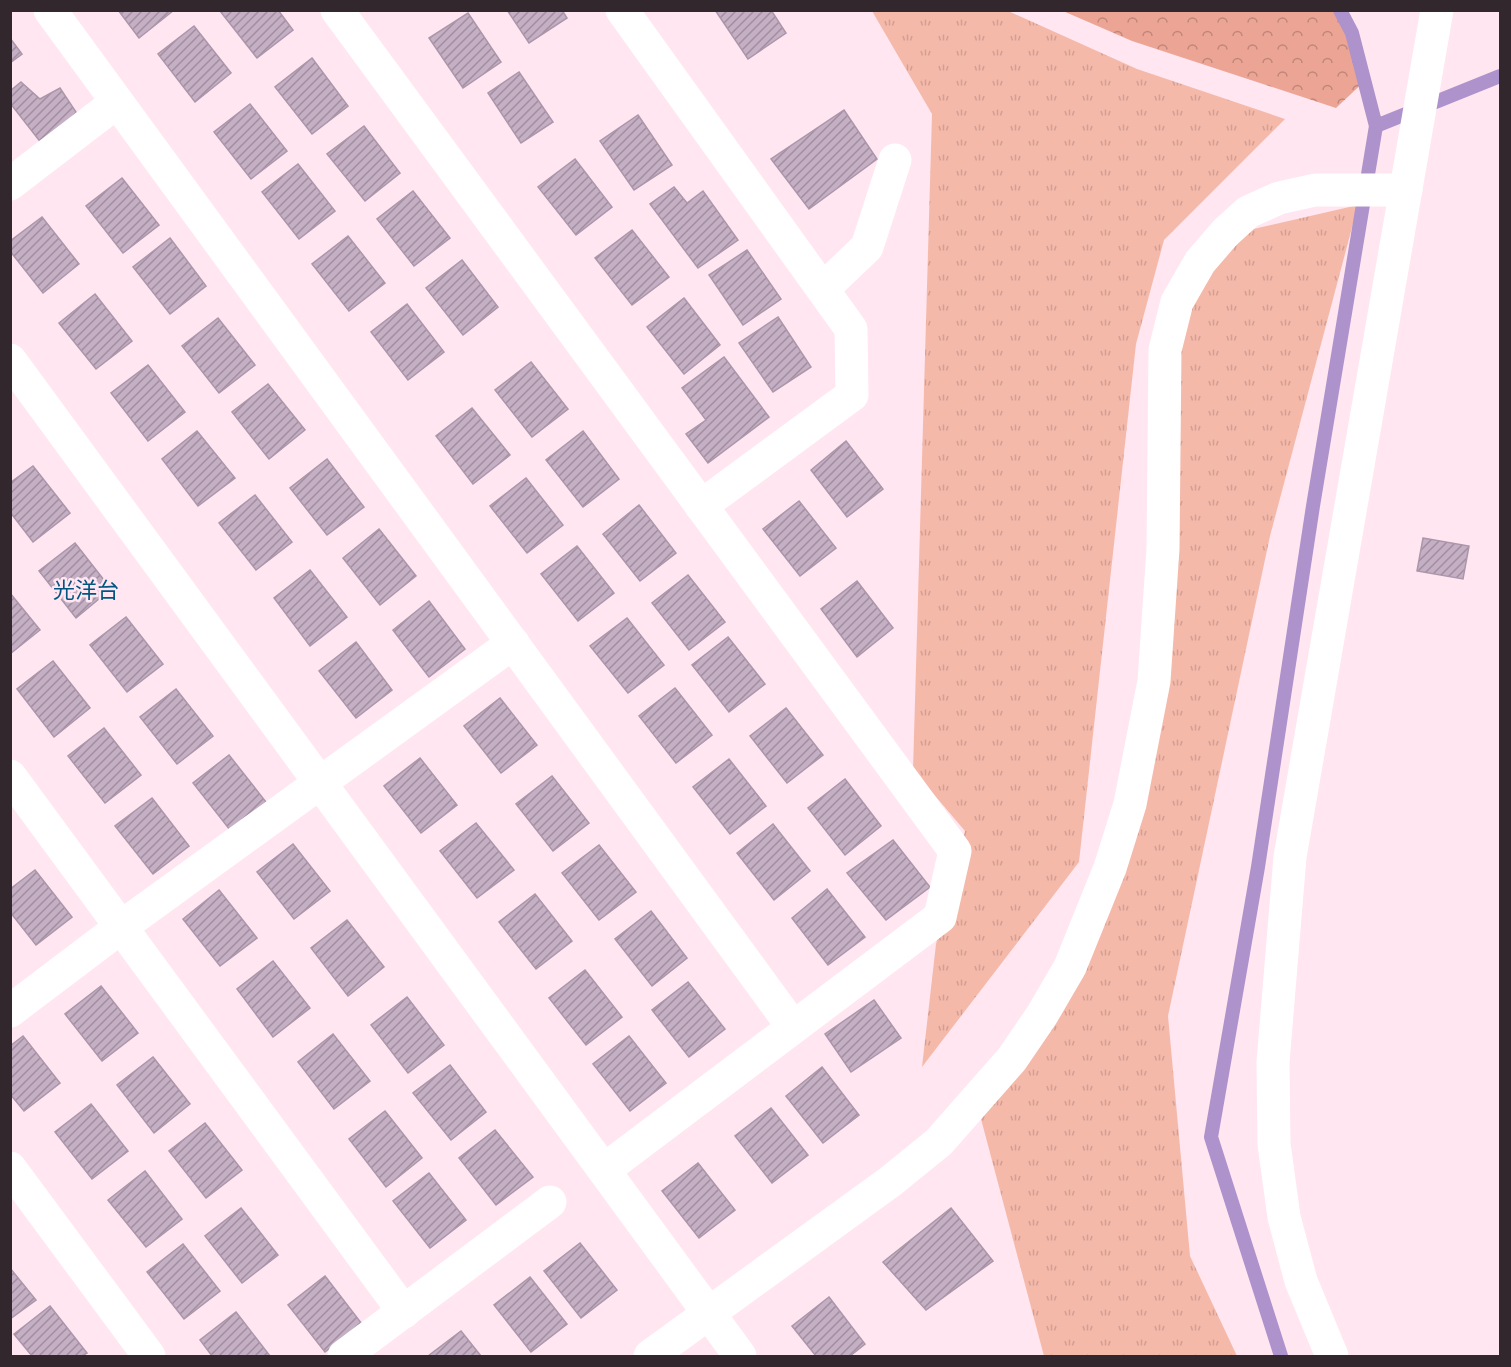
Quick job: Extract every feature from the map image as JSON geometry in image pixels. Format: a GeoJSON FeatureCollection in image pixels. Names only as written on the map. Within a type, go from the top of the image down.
{"type":"FeatureCollection","features":[{"type":"Feature","properties":{"kind":"street"},"geometry":{"type":"LineString","coordinates":[[50,10],[793,1027]]}},
{"type":"Feature","properties":{"kind":"street"},"geometry":{"type":"LineString","coordinates":[[337,10],[955,851],[940,916],[604,1170]]}},
{"type":"Feature","properties":{"kind":"street"},"geometry":{"type":"LineString","coordinates":[[622,10],[851,329],[852,395],[701,506]]}},
{"type":"Feature","properties":{"kind":"street"},"geometry":{"type":"LineString","coordinates":[[1332,1356],[1301,1281],[1284,1217],[1274,1144],[1273,1062],[1290,856],[1398,190],[1414,144],[1437,10]]}},
{"type":"Feature","properties":{"kind":"street"},"geometry":{"type":"LineString","coordinates":[[10,184],[117,102]]}},
{"type":"Feature","properties":{"kind":"street"},"geometry":{"type":"LineString","coordinates":[[823,289],[867,247],[895,160]]}},
{"type":"Feature","properties":{"kind":"street"},"geometry":{"type":"LineString","coordinates":[[650,1356],[891,1181],[939,1142],[1012,1059],[1042,1014],[1070,967],[1110,868],[1130,804],[1154,681],[1163,549],[1165,350],[1177,302],[1200,261],[1224,233],[1248,212],[1279,198],[1315,190],[1398,190]]}},
{"type":"Feature","properties":{"kind":"street"},"geometry":{"type":"LineString","coordinates":[[10,360],[740,1356]]}},
{"type":"Feature","properties":{"kind":"street"},"geometry":{"type":"LineString","coordinates":[[10,1011],[121,927],[513,643]]}},
{"type":"Feature","properties":{"kind":"street"},"geometry":{"type":"LineString","coordinates":[[10,776],[404,1312]]}},
{"type":"Feature","properties":{"kind":"street"},"geometry":{"type":"LineString","coordinates":[[10,1168],[148,1356]]}},
{"type":"Feature","properties":{"kind":"street"},"geometry":{"type":"LineString","coordinates":[[344,1356],[550,1202]]}},
{"type":"Feature","properties":{"kind":"green space"},"geometry":{"type":"Polygon","coordinates":[[[872,11],[1008,11],[1137,69],[1285,119],[1164,240],[1136,344],[1079,862],[922,1067],[936,944],[965,831],[913,770],[932,114],[872,11]]]}},
{"type":"Feature","properties":{"kind":"green space"},"geometry":{"type":"Polygon","coordinates":[[[1063,11],[1343,11],[1368,78],[1336,108],[1132,41],[1063,11]]]}},
{"type":"Feature","properties":{"kind":"green space"},"geometry":{"type":"Polygon","coordinates":[[[1358,205],[1270,536],[1168,1016],[1190,1256],[1237,1356],[1044,1356],[981,1119],[1115,851],[1157,634],[1177,302],[1249,230],[1358,205]]]}},
{"type":"Feature","properties":{"kind":"building"},"geometry":{"type":"Polygon","coordinates":[[[118,10],[174,10],[139,38],[118,10]]]}},
{"type":"Feature","properties":{"kind":"building"},"geometry":{"type":"Polygon","coordinates":[[[278,10],[293,30],[257,58],[220,11],[278,10]]]}},
{"type":"Feature","properties":{"kind":"building"},"geometry":{"type":"Polygon","coordinates":[[[507,10],[562,10],[567,18],[529,43],[507,10]]]}},
{"type":"Feature","properties":{"kind":"building"},"geometry":{"type":"Polygon","coordinates":[[[715,10],[771,10],[786,33],[748,59],[715,10]]]}},
{"type":"Feature","properties":{"kind":"building"},"geometry":{"type":"Polygon","coordinates":[[[468,13],[501,62],[463,88],[429,38],[468,13]]]}},
{"type":"Feature","properties":{"kind":"building"},"geometry":{"type":"Polygon","coordinates":[[[194,26],[231,73],[195,102],[158,54],[194,26]]]}},
{"type":"Feature","properties":{"kind":"building"},"geometry":{"type":"Polygon","coordinates":[[[10,38],[22,54],[10,63],[10,38]]]}},
{"type":"Feature","properties":{"kind":"building"},"geometry":{"type":"Polygon","coordinates":[[[312,58],[348,106],[312,134],[275,87],[312,58]]]}},
{"type":"Feature","properties":{"kind":"building"},"geometry":{"type":"Polygon","coordinates":[[[519,72],[553,122],[521,143],[488,93],[519,72]]]}},
{"type":"Feature","properties":{"kind":"building"},"geometry":{"type":"Polygon","coordinates":[[[21,82],[40,99],[60,88],[78,115],[42,144],[10,103],[10,91],[21,82]]]}},
{"type":"Feature","properties":{"kind":"building"},"geometry":{"type":"Polygon","coordinates":[[[250,104],[287,151],[251,179],[214,132],[250,104]]]}},
{"type":"Feature","properties":{"kind":"building"},"geometry":{"type":"Polygon","coordinates":[[[844,110],[877,159],[809,209],[771,159],[844,110]]]}},
{"type":"Feature","properties":{"kind":"building"},"geometry":{"type":"Polygon","coordinates":[[[638,115],[672,165],[634,190],[600,141],[638,115]]]}},
{"type":"Feature","properties":{"kind":"building"},"geometry":{"type":"Polygon","coordinates":[[[364,126],[400,173],[365,201],[327,154],[364,126]]]}},
{"type":"Feature","properties":{"kind":"building"},"geometry":{"type":"Polygon","coordinates":[[[575,159],[612,207],[576,235],[538,187],[575,159]]]}},
{"type":"Feature","properties":{"kind":"building"},"geometry":{"type":"Polygon","coordinates":[[[298,164],[335,211],[299,239],[262,192],[298,164]]]}},
{"type":"Feature","properties":{"kind":"building"},"geometry":{"type":"Polygon","coordinates":[[[122,178],[159,225],[123,253],[86,206],[122,178]]]}},
{"type":"Feature","properties":{"kind":"building"},"geometry":{"type":"Polygon","coordinates":[[[674,187],[687,203],[703,191],[738,240],[698,268],[650,204],[674,187]]]}},
{"type":"Feature","properties":{"kind":"building"},"geometry":{"type":"Polygon","coordinates":[[[413,191],[450,238],[414,266],[377,219],[413,191]]]}},
{"type":"Feature","properties":{"kind":"building"},"geometry":{"type":"Polygon","coordinates":[[[42,217],[79,264],[43,293],[10,251],[10,241],[42,217]]]}},
{"type":"Feature","properties":{"kind":"building"},"geometry":{"type":"Polygon","coordinates":[[[632,230],[669,277],[632,305],[595,258],[632,230]]]}},
{"type":"Feature","properties":{"kind":"building"},"geometry":{"type":"Polygon","coordinates":[[[348,236],[385,283],[349,311],[312,264],[348,236]]]}},
{"type":"Feature","properties":{"kind":"building"},"geometry":{"type":"Polygon","coordinates":[[[170,238],[206,286],[170,314],[133,267],[170,238]]]}},
{"type":"Feature","properties":{"kind":"building"},"geometry":{"type":"Polygon","coordinates":[[[747,250],[781,299],[743,325],[709,275],[747,250]]]}},
{"type":"Feature","properties":{"kind":"building"},"geometry":{"type":"Polygon","coordinates":[[[462,260],[498,307],[463,335],[426,288],[462,260]]]}},
{"type":"Feature","properties":{"kind":"building"},"geometry":{"type":"Polygon","coordinates":[[[95,294],[132,341],[96,369],[59,323],[95,294]]]}},
{"type":"Feature","properties":{"kind":"building"},"geometry":{"type":"Polygon","coordinates":[[[684,298],[720,345],[684,374],[647,327],[684,298]]]}},
{"type":"Feature","properties":{"kind":"building"},"geometry":{"type":"Polygon","coordinates":[[[407,304],[444,352],[408,380],[371,332],[407,304]]]}},
{"type":"Feature","properties":{"kind":"building"},"geometry":{"type":"Polygon","coordinates":[[[778,317],[811,367],[773,392],[739,343],[778,317]]]}},
{"type":"Feature","properties":{"kind":"building"},"geometry":{"type":"Polygon","coordinates":[[[218,318],[255,365],[219,393],[182,346],[218,318]]]}},
{"type":"Feature","properties":{"kind":"building"},"geometry":{"type":"Polygon","coordinates":[[[724,357],[769,417],[708,463],[686,434],[706,420],[682,388],[724,357]]]}},
{"type":"Feature","properties":{"kind":"building"},"geometry":{"type":"Polygon","coordinates":[[[531,362],[568,409],[532,437],[495,390],[531,362]]]}},
{"type":"Feature","properties":{"kind":"building"},"geometry":{"type":"Polygon","coordinates":[[[148,365],[185,412],[148,441],[111,393],[148,365]]]}},
{"type":"Feature","properties":{"kind":"building"},"geometry":{"type":"Polygon","coordinates":[[[268,384],[305,430],[269,459],[232,412],[268,384]]]}},
{"type":"Feature","properties":{"kind":"building"},"geometry":{"type":"Polygon","coordinates":[[[472,408],[510,455],[473,484],[436,436],[472,408]]]}},
{"type":"Feature","properties":{"kind":"building"},"geometry":{"type":"Polygon","coordinates":[[[197,431],[235,478],[198,506],[162,459],[197,431]]]}},
{"type":"Feature","properties":{"kind":"building"},"geometry":{"type":"Polygon","coordinates":[[[583,431],[619,479],[583,507],[546,460],[583,431]]]}},
{"type":"Feature","properties":{"kind":"building"},"geometry":{"type":"Polygon","coordinates":[[[846,441],[883,489],[847,517],[811,470],[846,441]]]}},
{"type":"Feature","properties":{"kind":"building"},"geometry":{"type":"Polygon","coordinates":[[[327,459],[364,507],[327,535],[290,488],[327,459]]]}},
{"type":"Feature","properties":{"kind":"building"},"geometry":{"type":"Polygon","coordinates":[[[33,466],[70,513],[33,542],[10,512],[10,483],[33,466]]]}},
{"type":"Feature","properties":{"kind":"building"},"geometry":{"type":"Polygon","coordinates":[[[526,478],[563,525],[527,553],[490,506],[526,478]]]}},
{"type":"Feature","properties":{"kind":"building"},"geometry":{"type":"Polygon","coordinates":[[[255,495],[292,542],[256,570],[219,523],[255,495]]]}},
{"type":"Feature","properties":{"kind":"building"},"geometry":{"type":"Polygon","coordinates":[[[799,501],[836,548],[800,576],[763,529],[799,501]]]}},
{"type":"Feature","properties":{"kind":"building"},"geometry":{"type":"Polygon","coordinates":[[[639,505],[676,553],[640,581],[603,534],[639,505]]]}},
{"type":"Feature","properties":{"kind":"building"},"geometry":{"type":"Polygon","coordinates":[[[379,529],[416,576],[380,605],[343,558],[379,529]]]}},
{"type":"Feature","properties":{"kind":"building"},"geometry":{"type":"Polygon","coordinates":[[[1423,538],[1469,546],[1463,579],[1417,571],[1423,538]]]}},
{"type":"Feature","properties":{"kind":"building"},"geometry":{"type":"Polygon","coordinates":[[[75,543],[111,589],[76,618],[39,571],[75,543]]]}},
{"type":"Feature","properties":{"kind":"building"},"geometry":{"type":"Polygon","coordinates":[[[577,546],[614,593],[578,621],[541,574],[577,546]]]}},
{"type":"Feature","properties":{"kind":"building"},"geometry":{"type":"Polygon","coordinates":[[[310,570],[347,617],[310,646],[274,598],[310,570]]]}},
{"type":"Feature","properties":{"kind":"building"},"geometry":{"type":"Polygon","coordinates":[[[688,575],[725,622],[689,650],[652,603],[688,575]]]}},
{"type":"Feature","properties":{"kind":"building"},"geometry":{"type":"Polygon","coordinates":[[[857,581],[893,628],[857,657],[821,609],[857,581]]]}},
{"type":"Feature","properties":{"kind":"building"},"geometry":{"type":"Polygon","coordinates":[[[10,593],[40,630],[10,654],[10,593]]]}},
{"type":"Feature","properties":{"kind":"building"},"geometry":{"type":"Polygon","coordinates":[[[429,601],[465,649],[429,677],[393,630],[429,601]]]}},
{"type":"Feature","properties":{"kind":"building"},"geometry":{"type":"Polygon","coordinates":[[[126,617],[163,664],[127,692],[90,645],[126,617]]]}},
{"type":"Feature","properties":{"kind":"building"},"geometry":{"type":"Polygon","coordinates":[[[627,618],[664,665],[628,693],[590,646],[627,618]]]}},
{"type":"Feature","properties":{"kind":"building"},"geometry":{"type":"Polygon","coordinates":[[[728,637],[765,684],[729,712],[692,665],[728,637]]]}},
{"type":"Feature","properties":{"kind":"building"},"geometry":{"type":"Polygon","coordinates":[[[356,642],[392,690],[356,718],[319,671],[356,642]]]}},
{"type":"Feature","properties":{"kind":"building"},"geometry":{"type":"Polygon","coordinates":[[[53,661],[90,708],[54,737],[17,689],[53,661]]]}},
{"type":"Feature","properties":{"kind":"building"},"geometry":{"type":"Polygon","coordinates":[[[675,688],[712,735],[676,763],[639,716],[675,688]]]}},
{"type":"Feature","properties":{"kind":"building"},"geometry":{"type":"Polygon","coordinates":[[[176,689],[213,736],[177,764],[140,717],[176,689]]]}},
{"type":"Feature","properties":{"kind":"building"},"geometry":{"type":"Polygon","coordinates":[[[500,698],[537,745],[501,773],[464,726],[500,698]]]}},
{"type":"Feature","properties":{"kind":"building"},"geometry":{"type":"Polygon","coordinates":[[[786,708],[823,755],[787,783],[750,736],[786,708]]]}},
{"type":"Feature","properties":{"kind":"building"},"geometry":{"type":"Polygon","coordinates":[[[104,728],[141,775],[105,803],[68,756],[104,728]]]}},
{"type":"Feature","properties":{"kind":"building"},"geometry":{"type":"Polygon","coordinates":[[[229,755],[266,802],[230,830],[193,783],[229,755]]]}},
{"type":"Feature","properties":{"kind":"building"},"geometry":{"type":"Polygon","coordinates":[[[420,758],[457,805],[421,833],[384,786],[420,758]]]}},
{"type":"Feature","properties":{"kind":"building"},"geometry":{"type":"Polygon","coordinates":[[[729,759],[766,806],[730,834],[693,787],[729,759]]]}},
{"type":"Feature","properties":{"kind":"building"},"geometry":{"type":"Polygon","coordinates":[[[552,776],[589,823],[553,851],[516,804],[552,776]]]}},
{"type":"Feature","properties":{"kind":"building"},"geometry":{"type":"Polygon","coordinates":[[[845,779],[881,826],[845,855],[808,808],[845,779]]]}},
{"type":"Feature","properties":{"kind":"building"},"geometry":{"type":"Polygon","coordinates":[[[152,798],[189,846],[153,874],[115,826],[152,798]]]}},
{"type":"Feature","properties":{"kind":"building"},"geometry":{"type":"Polygon","coordinates":[[[476,823],[514,870],[477,898],[440,851],[476,823]]]}},
{"type":"Feature","properties":{"kind":"building"},"geometry":{"type":"Polygon","coordinates":[[[773,824],[810,871],[774,900],[737,853],[773,824]]]}},
{"type":"Feature","properties":{"kind":"building"},"geometry":{"type":"Polygon","coordinates":[[[893,840],[930,887],[886,920],[847,873],[893,840]]]}},
{"type":"Feature","properties":{"kind":"building"},"geometry":{"type":"Polygon","coordinates":[[[293,844],[330,891],[294,919],[257,872],[293,844]]]}},
{"type":"Feature","properties":{"kind":"building"},"geometry":{"type":"Polygon","coordinates":[[[599,845],[636,892],[599,920],[562,873],[599,845]]]}},
{"type":"Feature","properties":{"kind":"building"},"geometry":{"type":"Polygon","coordinates":[[[35,870],[72,917],[36,945],[10,912],[10,889],[35,870]]]}},
{"type":"Feature","properties":{"kind":"building"},"geometry":{"type":"Polygon","coordinates":[[[827,889],[865,937],[828,965],[792,918],[827,889]]]}},
{"type":"Feature","properties":{"kind":"building"},"geometry":{"type":"Polygon","coordinates":[[[219,890],[257,938],[220,966],[183,919],[219,890]]]}},
{"type":"Feature","properties":{"kind":"building"},"geometry":{"type":"Polygon","coordinates":[[[535,894],[572,941],[536,969],[499,922],[535,894]]]}},
{"type":"Feature","properties":{"kind":"building"},"geometry":{"type":"Polygon","coordinates":[[[651,911],[687,958],[652,986],[615,939],[651,911]]]}},
{"type":"Feature","properties":{"kind":"building"},"geometry":{"type":"Polygon","coordinates":[[[347,920],[384,967],[348,996],[311,948],[347,920]]]}},
{"type":"Feature","properties":{"kind":"building"},"geometry":{"type":"Polygon","coordinates":[[[273,961],[310,1008],[273,1037],[237,989],[273,961]]]}},
{"type":"Feature","properties":{"kind":"building"},"geometry":{"type":"Polygon","coordinates":[[[585,970],[622,1017],[586,1045],[549,998],[585,970]]]}},
{"type":"Feature","properties":{"kind":"building"},"geometry":{"type":"Polygon","coordinates":[[[688,982],[725,1029],[689,1057],[652,1010],[688,982]]]}},
{"type":"Feature","properties":{"kind":"building"},"geometry":{"type":"Polygon","coordinates":[[[101,986],[138,1033],[102,1061],[65,1014],[101,986]]]}},
{"type":"Feature","properties":{"kind":"building"},"geometry":{"type":"Polygon","coordinates":[[[407,997],[444,1045],[408,1073],[371,1025],[407,997]]]}},
{"type":"Feature","properties":{"kind":"building"},"geometry":{"type":"Polygon","coordinates":[[[874,1000],[901,1038],[851,1072],[825,1034],[874,1000]]]}},
{"type":"Feature","properties":{"kind":"building"},"geometry":{"type":"Polygon","coordinates":[[[333,1034],[370,1081],[334,1109],[298,1062],[333,1034]]]}},
{"type":"Feature","properties":{"kind":"building"},"geometry":{"type":"Polygon","coordinates":[[[23,1036],[60,1083],[24,1111],[10,1094],[10,1046],[23,1036]]]}},
{"type":"Feature","properties":{"kind":"building"},"geometry":{"type":"Polygon","coordinates":[[[629,1036],[666,1083],[630,1111],[593,1064],[629,1036]]]}},
{"type":"Feature","properties":{"kind":"building"},"geometry":{"type":"Polygon","coordinates":[[[153,1057],[190,1104],[154,1133],[117,1085],[153,1057]]]}},
{"type":"Feature","properties":{"kind":"building"},"geometry":{"type":"Polygon","coordinates":[[[450,1065],[486,1112],[451,1140],[413,1093],[450,1065]]]}},
{"type":"Feature","properties":{"kind":"building"},"geometry":{"type":"Polygon","coordinates":[[[822,1067],[859,1115],[823,1143],[786,1096],[822,1067]]]}},
{"type":"Feature","properties":{"kind":"building"},"geometry":{"type":"Polygon","coordinates":[[[91,1104],[128,1151],[92,1179],[55,1132],[91,1104]]]}},
{"type":"Feature","properties":{"kind":"building"},"geometry":{"type":"Polygon","coordinates":[[[771,1108],[808,1155],[772,1183],[735,1136],[771,1108]]]}},
{"type":"Feature","properties":{"kind":"building"},"geometry":{"type":"Polygon","coordinates":[[[385,1111],[422,1158],[386,1187],[349,1139],[385,1111]]]}},
{"type":"Feature","properties":{"kind":"building"},"geometry":{"type":"Polygon","coordinates":[[[205,1123],[242,1170],[206,1198],[169,1151],[205,1123]]]}},
{"type":"Feature","properties":{"kind":"building"},"geometry":{"type":"Polygon","coordinates":[[[495,1130],[533,1177],[496,1205],[459,1158],[495,1130]]]}},
{"type":"Feature","properties":{"kind":"building"},"geometry":{"type":"Polygon","coordinates":[[[698,1163],[735,1210],[699,1238],[662,1191],[698,1163]]]}},
{"type":"Feature","properties":{"kind":"building"},"geometry":{"type":"Polygon","coordinates":[[[145,1171],[182,1219],[146,1247],[108,1200],[145,1171]]]}},
{"type":"Feature","properties":{"kind":"building"},"geometry":{"type":"Polygon","coordinates":[[[429,1173],[466,1220],[430,1248],[393,1201],[429,1173]]]}},
{"type":"Feature","properties":{"kind":"building"},"geometry":{"type":"Polygon","coordinates":[[[241,1208],[278,1255],[242,1283],[205,1236],[241,1208]]]}},
{"type":"Feature","properties":{"kind":"building"},"geometry":{"type":"Polygon","coordinates":[[[951,1208],[993,1261],[926,1310],[883,1262],[951,1208]]]}},
{"type":"Feature","properties":{"kind":"building"},"geometry":{"type":"Polygon","coordinates":[[[580,1243],[617,1290],[581,1318],[544,1271],[580,1243]]]}},
{"type":"Feature","properties":{"kind":"building"},"geometry":{"type":"Polygon","coordinates":[[[183,1244],[220,1291],[184,1319],[147,1272],[183,1244]]]}},
{"type":"Feature","properties":{"kind":"building"},"geometry":{"type":"Polygon","coordinates":[[[10,1268],[36,1300],[10,1319],[10,1268]]]}},
{"type":"Feature","properties":{"kind":"building"},"geometry":{"type":"Polygon","coordinates":[[[325,1276],[362,1324],[325,1352],[288,1305],[325,1276]]]}},
{"type":"Feature","properties":{"kind":"building"},"geometry":{"type":"Polygon","coordinates":[[[530,1277],[567,1324],[531,1352],[494,1305],[530,1277]]]}},
{"type":"Feature","properties":{"kind":"building"},"geometry":{"type":"Polygon","coordinates":[[[829,1297],[865,1344],[850,1356],[816,1356],[792,1326],[829,1297]]]}},
{"type":"Feature","properties":{"kind":"building"},"geometry":{"type":"Polygon","coordinates":[[[50,1306],[87,1353],[82,1356],[32,1356],[14,1334],[50,1306]]]}},
{"type":"Feature","properties":{"kind":"building"},"geometry":{"type":"Polygon","coordinates":[[[236,1312],[270,1356],[212,1356],[200,1340],[236,1312]]]}},
{"type":"Feature","properties":{"kind":"building"},"geometry":{"type":"Polygon","coordinates":[[[461,1331],[481,1356],[428,1356],[461,1331]]]}},
{"type":"Feature","properties":{"kind":"waterway"},"geometry":{"type":"LineString","coordinates":[[1340,10],[1352,33],[1376,126],[1500,76]]}},
{"type":"Feature","properties":{"kind":"waterway"},"geometry":{"type":"LineString","coordinates":[[1281,1356],[1211,1137],[1258,867],[1313,506],[1376,126]]}},
{"type":"Feature","properties":{"kind":"district","name":"光洋台"},"geometry":{"type":"Point","coordinates":[86,590]}}]}
